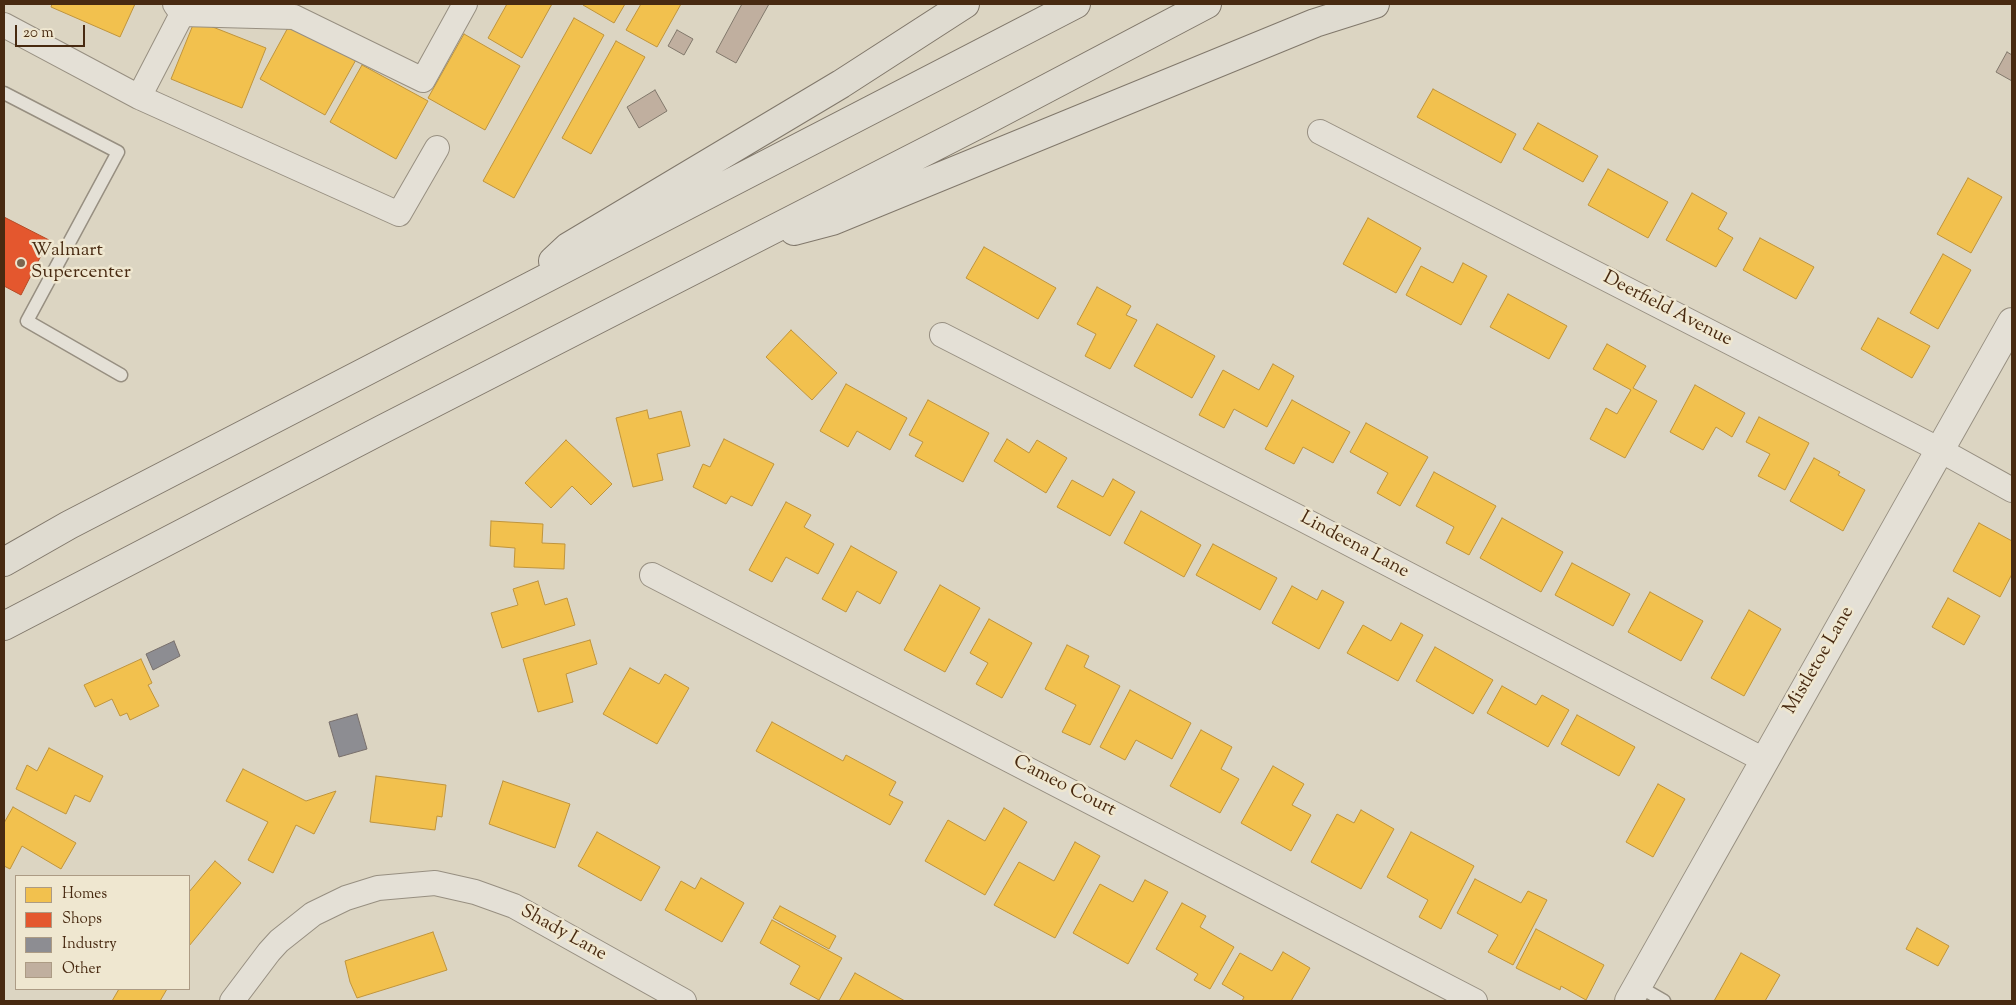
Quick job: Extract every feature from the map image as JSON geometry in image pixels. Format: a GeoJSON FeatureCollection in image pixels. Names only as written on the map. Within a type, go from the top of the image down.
{"type":"FeatureCollection","features":[{"type":"Feature","properties":{"kind":"highway"},"geometry":{"type":"LineString","coordinates":[[522,291],[568,246],[841,84],[965,4]]}},
{"type":"Feature","properties":{"kind":"highway"},"geometry":{"type":"LineString","coordinates":[[4,562],[69,525],[1076,4]]}},
{"type":"Feature","properties":{"kind":"highway"},"geometry":{"type":"LineString","coordinates":[[4,626],[983,122],[1207,4]]}},
{"type":"Feature","properties":{"kind":"highway"},"geometry":{"type":"LineString","coordinates":[[744,244],[832,221],[1306,27],[1375,4]]}},
{"type":"Feature","properties":{"kind":"highway"},"geometry":{"type":"LineString","coordinates":[[4,541],[14,536],[69,525]]}},
{"type":"Feature","properties":{"kind":"street"},"geometry":{"type":"LineString","coordinates":[[139,97],[179,9],[298,10],[423,80],[465,4]]}},
{"type":"Feature","properties":{"kind":"street"},"geometry":{"type":"LineString","coordinates":[[4,25],[139,97],[398,214],[437,148]]}},
{"type":"Feature","properties":{"kind":"street","name":"Deerfield Avenue"},"geometry":{"type":"LineString","coordinates":[[1320,132],[1940,450],[2012,490]]}},
{"type":"Feature","properties":{"kind":"street","name":"Mistletoe Lane"},"geometry":{"type":"LineString","coordinates":[[1634,994],[2012,322]]}},
{"type":"Feature","properties":{"kind":"street","name":"Lindeena Lane"},"geometry":{"type":"LineString","coordinates":[[942,335],[1311,523],[1764,760]]}},
{"type":"Feature","properties":{"kind":"street","name":"Cameo Court"},"geometry":{"type":"LineString","coordinates":[[652,575],[1475,1001]]}},
{"type":"Feature","properties":{"kind":"street","name":"Shady Lane"},"geometry":{"type":"LineString","coordinates":[[232,1001],[278,941],[313,914],[346,898],[378,888],[435,883],[475,892],[514,906],[684,1001]]}},
{"type":"Feature","properties":{"kind":"lane"},"geometry":{"type":"LineString","coordinates":[[4,93],[118,152],[27,321],[121,375]]}},
{"type":"Feature","properties":{"kind":"lane"},"geometry":{"type":"LineString","coordinates":[[1634,994],[1664,1001]]}},
{"type":"Feature","properties":{"kind":"building: Homes"},"geometry":{"type":"Polygon","coordinates":[[[52,4],[135,4],[120,37],[51,7],[52,4]]]}},
{"type":"Feature","properties":{"kind":"building: Homes"},"geometry":{"type":"Polygon","coordinates":[[[507,4],[552,4],[522,58],[488,38],[507,4]]]}},
{"type":"Feature","properties":{"kind":"building: Homes"},"geometry":{"type":"Polygon","coordinates":[[[584,4],[625,4],[614,23],[584,4]]]}},
{"type":"Feature","properties":{"kind":"building: Homes"},"geometry":{"type":"Polygon","coordinates":[[[641,4],[681,4],[657,47],[626,30],[641,4]]]}},
{"type":"Feature","properties":{"kind":"building: Homes"},"geometry":{"type":"Polygon","coordinates":[[[574,18],[604,35],[514,198],[483,181],[574,18]]]}},
{"type":"Feature","properties":{"kind":"building: Homes"},"geometry":{"type":"Polygon","coordinates":[[[195,20],[266,48],[242,108],[171,79],[195,20]]]}},
{"type":"Feature","properties":{"kind":"building: Homes"},"geometry":{"type":"Polygon","coordinates":[[[291,22],[357,58],[325,115],[260,79],[291,22]]]}},
{"type":"Feature","properties":{"kind":"building: Homes"},"geometry":{"type":"Polygon","coordinates":[[[464,34],[520,66],[485,130],[428,98],[464,34]]]}},
{"type":"Feature","properties":{"kind":"building: Homes"},"geometry":{"type":"Polygon","coordinates":[[[616,41],[645,57],[591,154],[562,138],[616,41]]]}},
{"type":"Feature","properties":{"kind":"building: Homes"},"geometry":{"type":"Polygon","coordinates":[[[362,65],[428,101],[396,159],[330,122],[362,65]]]}},
{"type":"Feature","properties":{"kind":"building: Homes"},"geometry":{"type":"Polygon","coordinates":[[[1433,89],[1516,134],[1501,163],[1417,117],[1433,89]]]}},
{"type":"Feature","properties":{"kind":"building: Homes"},"geometry":{"type":"Polygon","coordinates":[[[1538,123],[1598,156],[1583,182],[1523,149],[1538,123]]]}},
{"type":"Feature","properties":{"kind":"building: Homes"},"geometry":{"type":"Polygon","coordinates":[[[1608,169],[1668,202],[1648,238],[1588,205],[1608,169]]]}},
{"type":"Feature","properties":{"kind":"building: Homes"},"geometry":{"type":"Polygon","coordinates":[[[1968,178],[2002,197],[1971,253],[1937,234],[1968,178]]]}},
{"type":"Feature","properties":{"kind":"building: Homes"},"geometry":{"type":"Polygon","coordinates":[[[1692,193],[1727,213],[1718,229],[1733,238],[1716,267],[1666,240],[1692,193]]]}},
{"type":"Feature","properties":{"kind":"building: Homes"},"geometry":{"type":"Polygon","coordinates":[[[1368,218],[1421,248],[1396,293],[1343,264],[1368,218]]]}},
{"type":"Feature","properties":{"kind":"building: Homes"},"geometry":{"type":"Polygon","coordinates":[[[1760,238],[1814,267],[1796,299],[1743,270],[1760,238]]]}},
{"type":"Feature","properties":{"kind":"building: Homes"},"geometry":{"type":"Polygon","coordinates":[[[984,247],[1056,288],[1038,319],[966,278],[984,247]]]}},
{"type":"Feature","properties":{"kind":"building: Homes"},"geometry":{"type":"Polygon","coordinates":[[[1943,254],[1971,270],[1938,329],[1910,313],[1943,254]]]}},
{"type":"Feature","properties":{"kind":"building: Homes"},"geometry":{"type":"Polygon","coordinates":[[[1463,263],[1487,276],[1461,325],[1406,295],[1421,266],[1453,283],[1463,263]]]}},
{"type":"Feature","properties":{"kind":"building: Homes"},"geometry":{"type":"Polygon","coordinates":[[[1097,287],[1131,306],[1126,315],[1137,320],[1110,369],[1085,356],[1096,334],[1077,324],[1097,287]]]}},
{"type":"Feature","properties":{"kind":"building: Homes"},"geometry":{"type":"Polygon","coordinates":[[[1508,294],[1567,326],[1549,359],[1490,327],[1508,294]]]}},
{"type":"Feature","properties":{"kind":"building: Homes"},"geometry":{"type":"Polygon","coordinates":[[[1878,318],[1930,346],[1912,378],[1861,349],[1878,318]]]}},
{"type":"Feature","properties":{"kind":"building: Homes"},"geometry":{"type":"Polygon","coordinates":[[[1157,324],[1215,356],[1192,398],[1134,366],[1157,324]]]}},
{"type":"Feature","properties":{"kind":"building: Homes"},"geometry":{"type":"Polygon","coordinates":[[[791,330],[837,373],[812,400],[766,357],[791,330]]]}},
{"type":"Feature","properties":{"kind":"building: Homes"},"geometry":{"type":"Polygon","coordinates":[[[1607,344],[1646,366],[1633,388],[1657,401],[1625,458],[1590,439],[1606,408],[1617,414],[1631,390],[1593,369],[1607,344]]]}},
{"type":"Feature","properties":{"kind":"building: Homes"},"geometry":{"type":"Polygon","coordinates":[[[1273,364],[1294,376],[1267,427],[1234,409],[1224,428],[1199,415],[1223,370],[1259,390],[1273,364]]]}},
{"type":"Feature","properties":{"kind":"building: Homes"},"geometry":{"type":"Polygon","coordinates":[[[846,384],[907,418],[890,450],[857,431],[848,447],[820,431],[846,384]]]}},
{"type":"Feature","properties":{"kind":"building: Homes"},"geometry":{"type":"Polygon","coordinates":[[[1695,385],[1745,413],[1732,437],[1716,427],[1703,450],[1670,432],[1695,385]]]}},
{"type":"Feature","properties":{"kind":"building: Homes"},"geometry":{"type":"Polygon","coordinates":[[[928,400],[989,433],[963,482],[915,456],[923,442],[909,435],[928,400]]]}},
{"type":"Feature","properties":{"kind":"building: Homes"},"geometry":{"type":"Polygon","coordinates":[[[1292,400],[1350,432],[1333,463],[1303,447],[1294,464],[1265,449],[1292,400]]]}},
{"type":"Feature","properties":{"kind":"building: Homes"},"geometry":{"type":"Polygon","coordinates":[[[647,410],[649,419],[681,411],[690,446],[657,454],[663,480],[633,487],[616,418],[647,410]]]}},
{"type":"Feature","properties":{"kind":"building: Homes"},"geometry":{"type":"Polygon","coordinates":[[[1759,417],[1809,443],[1785,490],[1758,476],[1770,454],[1746,442],[1759,417]]]}},
{"type":"Feature","properties":{"kind":"building: Homes"},"geometry":{"type":"Polygon","coordinates":[[[1366,423],[1428,457],[1400,506],[1377,493],[1388,473],[1350,452],[1366,423]]]}},
{"type":"Feature","properties":{"kind":"building: Homes"},"geometry":{"type":"Polygon","coordinates":[[[724,439],[774,464],[752,506],[731,496],[726,504],[693,487],[703,464],[710,467],[724,439]]]}},
{"type":"Feature","properties":{"kind":"building: Homes"},"geometry":{"type":"Polygon","coordinates":[[[1007,439],[1029,453],[1037,440],[1067,458],[1046,493],[994,461],[1007,439]]]}},
{"type":"Feature","properties":{"kind":"building: Homes"},"geometry":{"type":"Polygon","coordinates":[[[566,440],[612,484],[591,505],[572,486],[551,508],[525,483],[566,440]]]}},
{"type":"Feature","properties":{"kind":"building: Homes"},"geometry":{"type":"Polygon","coordinates":[[[1814,458],[1840,472],[1838,475],[1865,490],[1843,531],[1790,501],[1814,458]]]}},
{"type":"Feature","properties":{"kind":"building: Homes"},"geometry":{"type":"Polygon","coordinates":[[[1434,472],[1496,506],[1469,555],[1446,543],[1454,527],[1416,506],[1434,472]]]}},
{"type":"Feature","properties":{"kind":"building: Homes"},"geometry":{"type":"Polygon","coordinates":[[[1113,479],[1135,492],[1110,536],[1057,507],[1072,480],[1103,497],[1113,479]]]}},
{"type":"Feature","properties":{"kind":"building: Homes"},"geometry":{"type":"Polygon","coordinates":[[[786,502],[811,515],[804,527],[834,544],[818,574],[786,557],[772,582],[749,570],[786,502]]]}},
{"type":"Feature","properties":{"kind":"building: Homes"},"geometry":{"type":"Polygon","coordinates":[[[1141,511],[1201,545],[1184,577],[1124,543],[1141,511]]]}},
{"type":"Feature","properties":{"kind":"building: Homes"},"geometry":{"type":"Polygon","coordinates":[[[1502,518],[1563,552],[1541,592],[1480,558],[1502,518]]]}},
{"type":"Feature","properties":{"kind":"building: Homes"},"geometry":{"type":"Polygon","coordinates":[[[491,521],[543,524],[542,543],[565,544],[564,569],[514,567],[515,548],[490,546],[491,521]]]}},
{"type":"Feature","properties":{"kind":"building: Homes"},"geometry":{"type":"Polygon","coordinates":[[[1979,523],[2012,541],[2012,574],[2000,597],[1953,571],[1979,523]]]}},
{"type":"Feature","properties":{"kind":"building: Homes"},"geometry":{"type":"Polygon","coordinates":[[[1213,544],[1277,578],[1260,610],[1196,575],[1213,544]]]}},
{"type":"Feature","properties":{"kind":"building: Homes"},"geometry":{"type":"Polygon","coordinates":[[[851,546],[897,572],[880,604],[857,591],[846,612],[822,599],[851,546]]]}},
{"type":"Feature","properties":{"kind":"building: Homes"},"geometry":{"type":"Polygon","coordinates":[[[1572,563],[1630,594],[1613,626],[1555,595],[1572,563]]]}},
{"type":"Feature","properties":{"kind":"building: Homes"},"geometry":{"type":"Polygon","coordinates":[[[538,581],[545,605],[567,598],[575,625],[502,648],[491,613],[518,605],[513,589],[538,581]]]}},
{"type":"Feature","properties":{"kind":"building: Homes"},"geometry":{"type":"Polygon","coordinates":[[[940,585],[980,608],[945,672],[904,650],[940,585]]]}},
{"type":"Feature","properties":{"kind":"building: Homes"},"geometry":{"type":"Polygon","coordinates":[[[1292,586],[1317,600],[1322,590],[1344,602],[1319,649],[1272,623],[1292,586]]]}},
{"type":"Feature","properties":{"kind":"building: Homes"},"geometry":{"type":"Polygon","coordinates":[[[1650,592],[1703,621],[1681,661],[1628,632],[1650,592]]]}},
{"type":"Feature","properties":{"kind":"building: Homes"},"geometry":{"type":"Polygon","coordinates":[[[1948,598],[1980,616],[1964,645],[1932,627],[1948,598]]]}},
{"type":"Feature","properties":{"kind":"building: Homes"},"geometry":{"type":"Polygon","coordinates":[[[1749,610],[1781,629],[1744,696],[1711,678],[1749,610]]]}},
{"type":"Feature","properties":{"kind":"building: Homes"},"geometry":{"type":"Polygon","coordinates":[[[989,619],[1032,643],[1002,698],[976,684],[988,663],[970,653],[989,619]]]}},
{"type":"Feature","properties":{"kind":"building: Homes"},"geometry":{"type":"Polygon","coordinates":[[[1401,623],[1423,635],[1398,681],[1347,653],[1363,625],[1391,641],[1401,623]]]}},
{"type":"Feature","properties":{"kind":"building: Homes"},"geometry":{"type":"Polygon","coordinates":[[[590,640],[597,664],[566,674],[573,702],[538,712],[523,659],[590,640]]]}},
{"type":"Feature","properties":{"kind":"building: Homes"},"geometry":{"type":"Polygon","coordinates":[[[1067,645],[1089,656],[1084,667],[1120,686],[1090,745],[1062,732],[1076,705],[1045,689],[1067,645]]]}},
{"type":"Feature","properties":{"kind":"building: Homes"},"geometry":{"type":"Polygon","coordinates":[[[1435,647],[1493,680],[1473,714],[1416,681],[1435,647]]]}},
{"type":"Feature","properties":{"kind":"building: Homes"},"geometry":{"type":"Polygon","coordinates":[[[141,659],[152,683],[148,685],[159,706],[130,720],[127,713],[120,716],[112,699],[95,707],[84,685],[141,659]]]}},
{"type":"Feature","properties":{"kind":"building: Homes"},"geometry":{"type":"Polygon","coordinates":[[[630,668],[659,684],[665,674],[689,688],[657,744],[603,714],[630,668]]]}},
{"type":"Feature","properties":{"kind":"building: Homes"},"geometry":{"type":"Polygon","coordinates":[[[1502,686],[1536,705],[1542,695],[1569,710],[1548,747],[1487,713],[1502,686]]]}},
{"type":"Feature","properties":{"kind":"building: Homes"},"geometry":{"type":"Polygon","coordinates":[[[1130,690],[1191,723],[1172,759],[1136,740],[1125,760],[1100,747],[1130,690]]]}},
{"type":"Feature","properties":{"kind":"building: Homes"},"geometry":{"type":"Polygon","coordinates":[[[1577,715],[1635,747],[1619,776],[1561,744],[1577,715]]]}},
{"type":"Feature","properties":{"kind":"building: Homes"},"geometry":{"type":"Polygon","coordinates":[[[772,722],[843,761],[846,755],[896,782],[889,795],[903,802],[890,825],[756,751],[772,722]]]}},
{"type":"Feature","properties":{"kind":"building: Homes"},"geometry":{"type":"Polygon","coordinates":[[[1201,730],[1232,747],[1221,769],[1239,779],[1220,813],[1170,786],[1201,730]]]}},
{"type":"Feature","properties":{"kind":"building: Homes"},"geometry":{"type":"Polygon","coordinates":[[[49,748],[103,776],[90,802],[75,795],[66,814],[16,789],[27,765],[37,771],[49,748]]]}},
{"type":"Feature","properties":{"kind":"building: Homes"},"geometry":{"type":"Polygon","coordinates":[[[1273,766],[1304,784],[1292,805],[1311,815],[1291,851],[1241,823],[1273,766]]]}},
{"type":"Feature","properties":{"kind":"building: Homes"},"geometry":{"type":"Polygon","coordinates":[[[243,769],[306,801],[336,791],[314,834],[296,825],[273,873],[248,860],[268,822],[226,801],[243,769]]]}},
{"type":"Feature","properties":{"kind":"building: Homes"},"geometry":{"type":"Polygon","coordinates":[[[376,776],[446,785],[442,817],[437,816],[435,830],[370,822],[376,776]]]}},
{"type":"Feature","properties":{"kind":"building: Homes"},"geometry":{"type":"Polygon","coordinates":[[[503,781],[570,804],[555,848],[489,824],[503,781]]]}},
{"type":"Feature","properties":{"kind":"building: Homes"},"geometry":{"type":"Polygon","coordinates":[[[1658,784],[1685,799],[1653,857],[1626,842],[1658,784]]]}},
{"type":"Feature","properties":{"kind":"building: Homes"},"geometry":{"type":"Polygon","coordinates":[[[13,807],[76,843],[61,869],[22,846],[10,869],[4,866],[4,823],[13,807]]]}},
{"type":"Feature","properties":{"kind":"building: Homes"},"geometry":{"type":"Polygon","coordinates":[[[1004,808],[1027,822],[985,895],[925,861],[948,820],[985,841],[1004,808]]]}},
{"type":"Feature","properties":{"kind":"building: Homes"},"geometry":{"type":"Polygon","coordinates":[[[1361,810],[1394,829],[1361,889],[1311,862],[1337,814],[1354,823],[1361,810]]]}},
{"type":"Feature","properties":{"kind":"building: Homes"},"geometry":{"type":"Polygon","coordinates":[[[597,832],[660,867],[641,901],[578,866],[597,832]]]}},
{"type":"Feature","properties":{"kind":"building: Homes"},"geometry":{"type":"Polygon","coordinates":[[[1411,832],[1474,866],[1441,929],[1419,917],[1428,900],[1387,877],[1411,832]]]}},
{"type":"Feature","properties":{"kind":"building: Homes"},"geometry":{"type":"Polygon","coordinates":[[[1075,842],[1100,856],[1055,938],[994,905],[1019,862],[1054,881],[1075,842]]]}},
{"type":"Feature","properties":{"kind":"building: Homes"},"geometry":{"type":"Polygon","coordinates":[[[215,861],[241,883],[190,945],[190,891],[215,861]]]}},
{"type":"Feature","properties":{"kind":"building: Homes"},"geometry":{"type":"Polygon","coordinates":[[[701,878],[744,903],[722,942],[665,910],[681,881],[695,889],[701,878]]]}},
{"type":"Feature","properties":{"kind":"building: Homes"},"geometry":{"type":"Polygon","coordinates":[[[1475,879],[1521,903],[1528,891],[1547,900],[1513,965],[1488,952],[1498,935],[1457,913],[1475,879]]]}},
{"type":"Feature","properties":{"kind":"building: Homes"},"geometry":{"type":"Polygon","coordinates":[[[1145,880],[1168,892],[1128,964],[1073,933],[1100,884],[1133,902],[1145,880]]]}},
{"type":"Feature","properties":{"kind":"building: Homes"},"geometry":{"type":"Polygon","coordinates":[[[1182,903],[1206,916],[1200,927],[1234,947],[1210,989],[1194,980],[1198,974],[1156,949],[1182,903]]]}},
{"type":"Feature","properties":{"kind":"building: Homes"},"geometry":{"type":"Polygon","coordinates":[[[780,906],[836,936],[829,949],[773,918],[780,906]]]}},
{"type":"Feature","properties":{"kind":"building: Homes"},"geometry":{"type":"Polygon","coordinates":[[[772,920],[842,958],[819,1000],[790,984],[800,966],[760,943],[772,920]]]}},
{"type":"Feature","properties":{"kind":"building: Homes"},"geometry":{"type":"Polygon","coordinates":[[[1917,928],[1949,946],[1938,966],[1906,949],[1917,928]]]}},
{"type":"Feature","properties":{"kind":"building: Homes"},"geometry":{"type":"Polygon","coordinates":[[[1536,929],[1604,965],[1586,1000],[1561,986],[1560,990],[1516,968],[1536,929]]]}},
{"type":"Feature","properties":{"kind":"building: Homes"},"geometry":{"type":"Polygon","coordinates":[[[433,932],[447,970],[357,998],[350,982],[345,961],[433,932]]]}},
{"type":"Feature","properties":{"kind":"building: Homes"},"geometry":{"type":"Polygon","coordinates":[[[1283,952],[1310,968],[1291,1001],[1242,1001],[1244,997],[1222,984],[1240,953],[1272,971],[1283,952]]]}},
{"type":"Feature","properties":{"kind":"building: Homes"},"geometry":{"type":"Polygon","coordinates":[[[1741,953],[1780,975],[1765,1001],[1714,1001],[1741,953]]]}},
{"type":"Feature","properties":{"kind":"building: Homes"},"geometry":{"type":"Polygon","coordinates":[[[855,973],[905,1001],[839,1001],[855,973]]]}},
{"type":"Feature","properties":{"kind":"building: Homes"},"geometry":{"type":"Polygon","coordinates":[[[118,990],[166,990],[160,1001],[112,1001],[118,990]]]}},
{"type":"Feature","properties":{"kind":"building: Shops","name":"Walmart Supercenter"},"geometry":{"type":"Polygon","coordinates":[[[4,217],[49,240],[21,295],[4,286],[4,217]]]}},
{"type":"Feature","properties":{"kind":"building: Industry"},"geometry":{"type":"Polygon","coordinates":[[[174,641],[180,656],[153,670],[146,654],[174,641]]]}},
{"type":"Feature","properties":{"kind":"building: Industry"},"geometry":{"type":"Polygon","coordinates":[[[357,714],[367,749],[339,757],[329,722],[357,714]]]}},
{"type":"Feature","properties":{"kind":"building: Other"},"geometry":{"type":"Polygon","coordinates":[[[742,4],[769,4],[736,63],[716,52],[742,4]]]}},
{"type":"Feature","properties":{"kind":"building: Other"},"geometry":{"type":"Polygon","coordinates":[[[677,30],[693,39],[684,55],[668,46],[677,30]]]}},
{"type":"Feature","properties":{"kind":"building: Other"},"geometry":{"type":"Polygon","coordinates":[[[2007,52],[2012,55],[2012,81],[1996,72],[2007,52]]]}},
{"type":"Feature","properties":{"kind":"building: Other"},"geometry":{"type":"Polygon","coordinates":[[[655,90],[667,111],[639,128],[627,107],[655,90]]]}},
{"type":"Feature","properties":{"kind":"place","name":"Walmart Supercenter"},"geometry":{"type":"Point","coordinates":[21,263]}}]}
